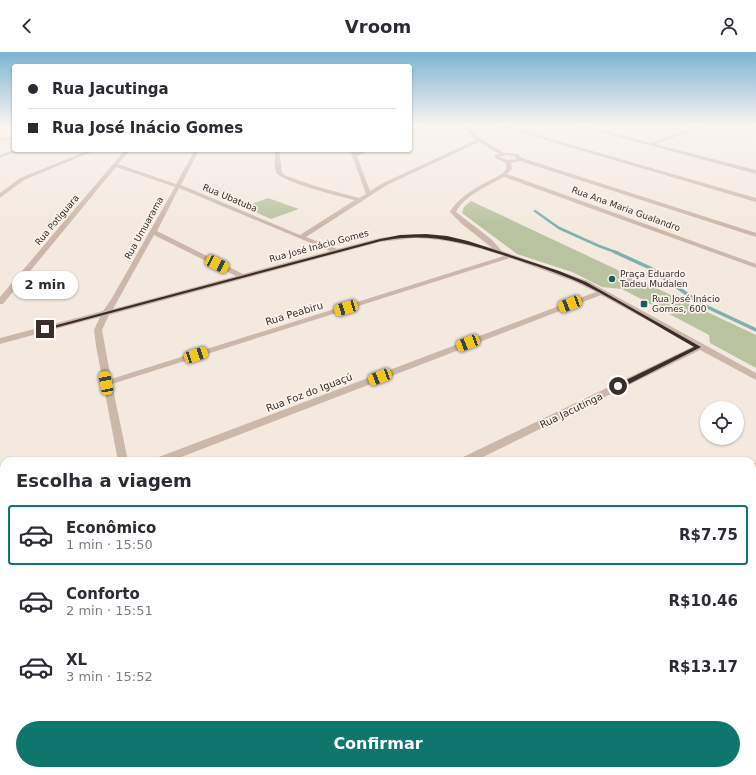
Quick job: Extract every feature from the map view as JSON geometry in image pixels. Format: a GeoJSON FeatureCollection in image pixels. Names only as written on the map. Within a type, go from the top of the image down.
{"type":"FeatureCollection","features":[{"type":"Feature","properties":{"kind":"street"},"geometry":{"type":"LineString","coordinates":[[0,196],[22,179],[72,159]]}},
{"type":"Feature","properties":{"kind":"street","name":"Rua Potiguara"},"geometry":{"type":"LineString","coordinates":[[0,302],[120,159]]}},
{"type":"Feature","properties":{"kind":"street","name":"Rua Umuarama"},"geometry":{"type":"LineString","coordinates":[[122,457],[106,383],[98,330],[105,314],[116,298],[153,232],[192,159]]}},
{"type":"Feature","properties":{"kind":"street"},"geometry":{"type":"LineString","coordinates":[[278,159],[279,172],[282,176],[313,187],[360,200]]}},
{"type":"Feature","properties":{"kind":"street"},"geometry":{"type":"LineString","coordinates":[[355,159],[369,195]]}},
{"type":"Feature","properties":{"kind":"street"},"geometry":{"type":"LineString","coordinates":[[301,237],[385,184],[438,159]]}},
{"type":"Feature","properties":{"kind":"street"},"geometry":{"type":"LineString","coordinates":[[498,159],[508,162],[518,161],[520,159],[756,235]]}},
{"type":"Feature","properties":{"kind":"street"},"geometry":{"type":"LineString","coordinates":[[614,159],[756,200]]}},
{"type":"Feature","properties":{"kind":"street"},"geometry":{"type":"LineString","coordinates":[[708,159],[756,172]]}},
{"type":"Feature","properties":{"kind":"street"},"geometry":{"type":"LineString","coordinates":[[499,252],[493,243],[462,221],[453,212],[455,207],[462,200],[504,175],[509,169],[508,162]]}},
{"type":"Feature","properties":{"kind":"street","name":"Rua Ubatuba"},"geometry":{"type":"LineString","coordinates":[[115,165],[178,186],[337,252]]}},
{"type":"Feature","properties":{"kind":"street"},"geometry":{"type":"LineString","coordinates":[[748,169],[756,166]]}},
{"type":"Feature","properties":{"kind":"street","name":"Rua Ana Maria Gualandro"},"geometry":{"type":"LineString","coordinates":[[504,175],[756,266]]}},
{"type":"Feature","properties":{"kind":"street"},"geometry":{"type":"LineString","coordinates":[[153,232],[243,277]]}},
{"type":"Feature","properties":{"kind":"street","name":"Rua José Inácio Gomes"},"geometry":{"type":"LineString","coordinates":[[0,340],[105,314],[400,236],[426,235],[447,238],[499,252],[585,283],[600,293],[698,347],[756,377]]}},
{"type":"Feature","properties":{"kind":"street","name":"Rua Peabiru"},"geometry":{"type":"LineString","coordinates":[[106,383],[511,256]]}},
{"type":"Feature","properties":{"kind":"street","name":"Rua Foz do Iguaçú"},"geometry":{"type":"LineString","coordinates":[[170,457],[600,293]]}},
{"type":"Feature","properties":{"kind":"street","name":"Rua Jacutinga"},"geometry":{"type":"LineString","coordinates":[[473,457],[698,347]]}},
{"type":"Feature","properties":{"kind":"green space"},"geometry":{"type":"Polygon","coordinates":[[[268,198],[299,209],[271,219],[244,207],[268,198]]]}},
{"type":"Feature","properties":{"kind":"green space","name":"Praça Eduardo Tadeu Mudalen"},"geometry":{"type":"Polygon","coordinates":[[[471,201],[756,335],[756,368],[710,343],[709,335],[622,289],[602,287],[572,272],[517,254],[462,213],[464,207],[471,201]]]}},
{"type":"Feature","properties":{"kind":"waterway"},"geometry":{"type":"LineString","coordinates":[[535,211],[559,228],[618,253]]}},
{"type":"Feature","properties":{"kind":"waterway"},"geometry":{"type":"LineString","coordinates":[[615,252],[650,268],[701,304],[756,330]]}},
{"type":"Feature","properties":{"kind":"place","name":"Praça Eduardo Tadeu Mudalen"},"geometry":{"type":"Point","coordinates":[612,279]}},
{"type":"Feature","properties":{"kind":"place","name":"Rua José Inácio Gomes, 600"},"geometry":{"type":"Point","coordinates":[644,304]}},
{"type":"Feature","properties":{"kind":"route"},"geometry":{"type":"LineString","coordinates":[[45,329],[380,240],[400,236],[426,235],[467,242],[511,256],[585,283],[600,293],[698,347],[618,386]]}}]}
